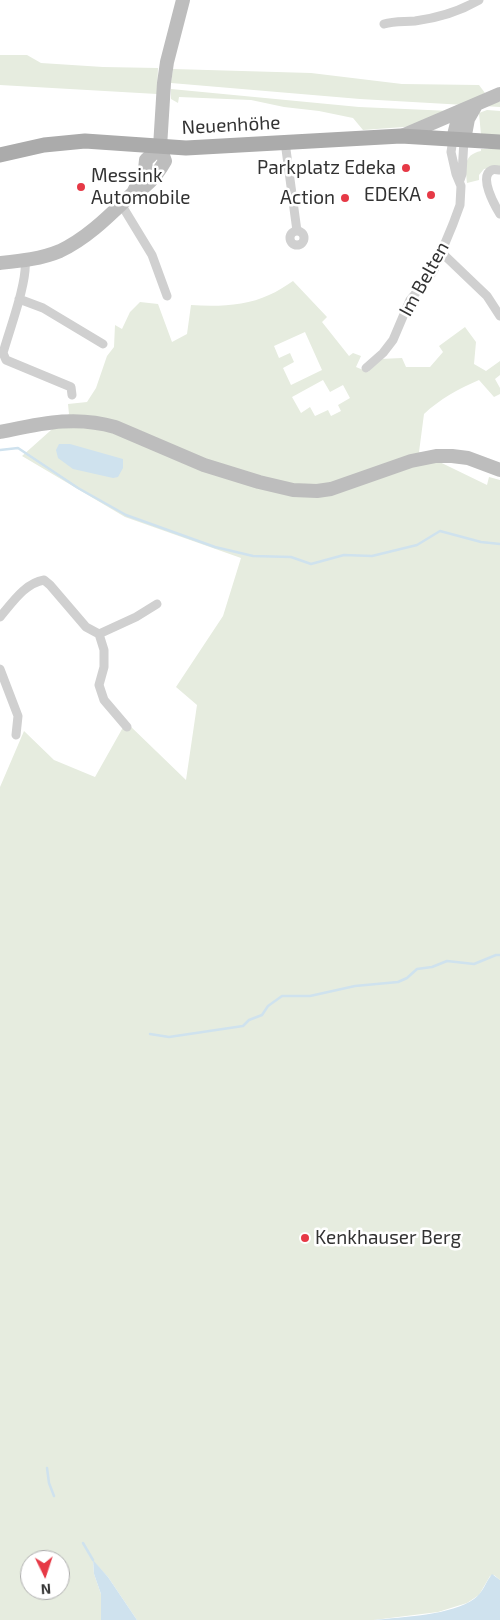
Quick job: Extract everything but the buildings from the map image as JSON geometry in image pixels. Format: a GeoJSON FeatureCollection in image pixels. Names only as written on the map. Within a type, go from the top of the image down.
{"type":"FeatureCollection","features":[{"type":"Feature","properties":{"kind":"main road"},"geometry":{"type":"LineString","coordinates":[[0,263],[44,256],[67,247],[86,234],[157,175],[165,162],[160,147],[166,70],[183,0]]}},
{"type":"Feature","properties":{"kind":"main road"},"geometry":{"type":"LineString","coordinates":[[401,136],[500,94]]}},
{"type":"Feature","properties":{"kind":"main road"},"geometry":{"type":"LineString","coordinates":[[459,140],[458,119],[470,107]]}},
{"type":"Feature","properties":{"kind":"main road","name":"Neuenhöhe"},"geometry":{"type":"LineString","coordinates":[[0,155],[65,142],[102,142],[186,148],[401,136],[500,142]]}},
{"type":"Feature","properties":{"kind":"main road"},"geometry":{"type":"LineString","coordinates":[[0,432],[57,421],[78,420],[96,422],[115,427],[204,465],[278,487],[301,491],[340,487],[394,467],[430,457],[452,456],[468,458],[500,470]]}},
{"type":"Feature","properties":{"kind":"street"},"geometry":{"type":"LineString","coordinates":[[384,24],[430,18],[460,9],[479,0]]}},
{"type":"Feature","properties":{"kind":"street","name":"Im Belten"},"geometry":{"type":"LineString","coordinates":[[366,368],[383,354],[393,340],[410,300],[432,272],[441,252],[460,205],[460,180],[456,174],[451,152],[459,140]]}},
{"type":"Feature","properties":{"kind":"street"},"geometry":{"type":"LineString","coordinates":[[285,142],[297,231]]}},
{"type":"Feature","properties":{"kind":"street"},"geometry":{"type":"LineString","coordinates":[[500,170],[492,170],[488,173],[486,179],[488,189],[500,214]]}},
{"type":"Feature","properties":{"kind":"street"},"geometry":{"type":"LineString","coordinates":[[121,204],[152,255],[167,296]]}},
{"type":"Feature","properties":{"kind":"street"},"geometry":{"type":"LineString","coordinates":[[441,252],[487,296],[500,316]]}},
{"type":"Feature","properties":{"kind":"street"},"geometry":{"type":"LineString","coordinates":[[25,260],[26,267],[19,298],[3,353],[6,360],[71,387],[72,395]]}},
{"type":"Feature","properties":{"kind":"street"},"geometry":{"type":"LineString","coordinates":[[19,298],[43,308],[103,344]]}},
{"type":"Feature","properties":{"kind":"street"},"geometry":{"type":"LineString","coordinates":[[0,617],[17,596],[34,582],[44,580],[86,627],[99,634],[104,650],[104,668],[99,685],[104,700],[127,727]]}},
{"type":"Feature","properties":{"kind":"street"},"geometry":{"type":"LineString","coordinates":[[99,634],[136,617],[156,604]]}},
{"type":"Feature","properties":{"kind":"street"},"geometry":{"type":"LineString","coordinates":[[0,669],[18,716],[16,735]]}},
{"type":"Feature","properties":{"kind":"shaded area"},"geometry":{"type":"Polygon","coordinates":[[[0,55],[27,55],[41,63],[158,68],[157,94],[0,85],[0,55]]]}},
{"type":"Feature","properties":{"kind":"shaded area"},"geometry":{"type":"Polygon","coordinates":[[[173,69],[311,73],[402,84],[479,85],[485,93],[468,101],[500,102],[500,107],[360,99],[171,83],[173,69]]]}},
{"type":"Feature","properties":{"kind":"shaded area"},"geometry":{"type":"Polygon","coordinates":[[[171,89],[359,107],[451,111],[417,126],[363,130],[353,118],[251,100],[179,97],[178,103],[171,99],[171,89]]]}},
{"type":"Feature","properties":{"kind":"shaded area"},"geometry":{"type":"Polygon","coordinates":[[[487,110],[500,111],[500,136],[481,135],[479,113],[487,110]]]}},
{"type":"Feature","properties":{"kind":"shaded area"},"geometry":{"type":"Polygon","coordinates":[[[481,149],[500,149],[500,167],[484,169],[479,175],[479,180],[467,183],[466,167],[468,159],[481,151],[481,149]]]}},
{"type":"Feature","properties":{"kind":"shaded area"},"geometry":{"type":"Polygon","coordinates":[[[293,281],[327,317],[322,322],[349,356],[353,353],[361,356],[356,367],[368,372],[380,359],[402,358],[406,367],[430,367],[443,352],[439,346],[465,327],[476,342],[474,364],[486,371],[500,361],[500,375],[495,379],[500,388],[500,394],[494,397],[479,380],[436,404],[424,414],[419,452],[487,485],[489,477],[500,480],[500,1580],[494,1575],[490,1576],[479,1595],[467,1603],[438,1612],[374,1620],[137,1620],[108,1577],[93,1561],[94,1574],[101,1594],[101,1620],[0,1620],[0,787],[24,731],[54,760],[95,777],[126,722],[186,780],[197,705],[176,687],[223,616],[241,558],[125,517],[22,456],[69,414],[68,404],[87,402],[96,388],[107,356],[114,347],[115,325],[122,329],[130,312],[140,302],[158,304],[172,342],[187,334],[191,305],[221,306],[241,304],[272,294],[293,281]],[[305,332],[274,346],[279,358],[290,353],[294,362],[283,368],[291,385],[322,370],[305,332]],[[323,380],[292,397],[301,413],[310,407],[315,416],[328,410],[331,416],[341,411],[338,405],[350,398],[343,385],[330,392],[323,380]]]}},
{"type":"Feature","properties":{"kind":"water"},"geometry":{"type":"Polygon","coordinates":[[[59,444],[70,444],[123,459],[123,468],[118,477],[113,478],[73,469],[58,458],[56,450],[59,444]]]}},
{"type":"Feature","properties":{"kind":"water"},"geometry":{"type":"Polygon","coordinates":[[[93,1560],[108,1577],[137,1620],[101,1620],[101,1594],[94,1574],[93,1560]]]}},
{"type":"Feature","properties":{"kind":"water"},"geometry":{"type":"Polygon","coordinates":[[[492,1574],[500,1580],[500,1620],[374,1620],[453,1609],[480,1594],[492,1574]]]}},
{"type":"Feature","properties":{"kind":"waterway"},"geometry":{"type":"LineString","coordinates":[[0,450],[18,448],[78,488],[126,515],[215,547],[253,556],[291,557],[311,564],[344,555],[372,556],[417,545],[440,531],[481,542],[500,544]]}},
{"type":"Feature","properties":{"kind":"waterway"},"geometry":{"type":"LineString","coordinates":[[150,1034],[169,1037],[243,1026],[249,1020],[262,1015],[268,1006],[282,996],[310,996],[355,986],[398,982],[407,978],[417,969],[432,967],[447,961],[474,964],[500,955]]}},
{"type":"Feature","properties":{"kind":"waterway"},"geometry":{"type":"LineString","coordinates":[[47,1468],[49,1483],[54,1496]]}},
{"type":"Feature","properties":{"kind":"waterway"},"geometry":{"type":"LineString","coordinates":[[83,1543],[93,1560]]}},
{"type":"Feature","properties":{"kind":"place","name":"Parkplatz Edeka"},"geometry":{"type":"Point","coordinates":[406,168]}},
{"type":"Feature","properties":{"kind":"place","name":"Messink Automobile"},"geometry":{"type":"Point","coordinates":[81,187]}},
{"type":"Feature","properties":{"kind":"place","name":"EDEKA"},"geometry":{"type":"Point","coordinates":[431,195]}},
{"type":"Feature","properties":{"kind":"place","name":"Action"},"geometry":{"type":"Point","coordinates":[345,198]}},
{"type":"Feature","properties":{"kind":"place","name":"Kenkhauser Berg"},"geometry":{"type":"Point","coordinates":[305,1238]}}]}
